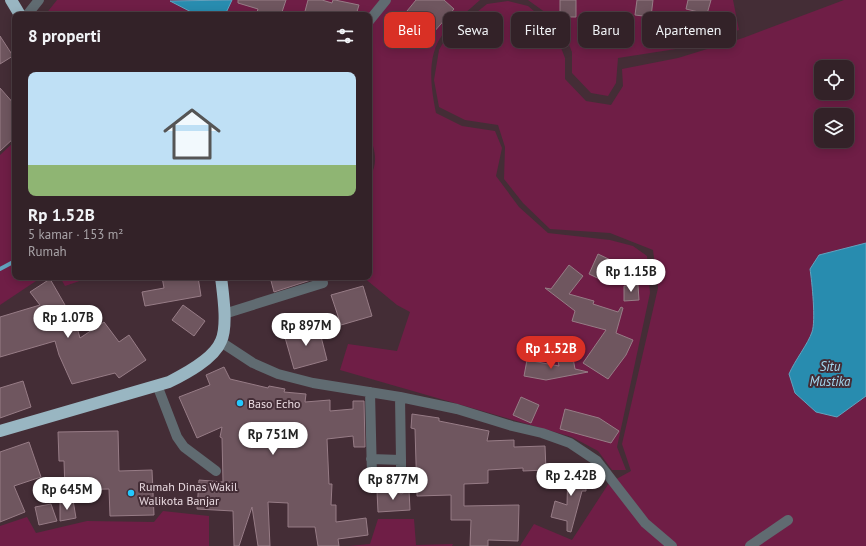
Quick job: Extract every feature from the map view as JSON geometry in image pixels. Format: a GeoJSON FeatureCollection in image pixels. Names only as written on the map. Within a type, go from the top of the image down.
{"type":"FeatureCollection","features":[{"type":"Feature","properties":{"kind":"highway"},"geometry":{"type":"LineString","coordinates":[[11,0],[18,12]]}},
{"type":"Feature","properties":{"kind":"highway"},"geometry":{"type":"LineString","coordinates":[[0,431],[157,386],[189,372],[204,361],[221,342],[224,314],[221,280]]}},
{"type":"Feature","properties":{"kind":"street"},"geometry":{"type":"LineString","coordinates":[[29,12],[39,0]]}},
{"type":"Feature","properties":{"kind":"street"},"geometry":{"type":"LineString","coordinates":[[372,17],[386,0]]}},
{"type":"Feature","properties":{"kind":"street"},"geometry":{"type":"LineString","coordinates":[[224,314],[324,283]]}},
{"type":"Feature","properties":{"kind":"street"},"geometry":{"type":"LineString","coordinates":[[221,342],[253,363],[278,374],[313,383],[400,397],[457,409],[512,426],[542,433],[570,443],[597,461],[646,523],[672,546]]}},
{"type":"Feature","properties":{"kind":"street"},"geometry":{"type":"LineString","coordinates":[[157,386],[177,437],[184,446],[216,471]]}},
{"type":"Feature","properties":{"kind":"street"},"geometry":{"type":"LineString","coordinates":[[370,392],[372,477]]}},
{"type":"Feature","properties":{"kind":"street"},"geometry":{"type":"LineString","coordinates":[[400,397],[401,488]]}},
{"type":"Feature","properties":{"kind":"street"},"geometry":{"type":"LineString","coordinates":[[371,459],[401,460]]}},
{"type":"Feature","properties":{"kind":"street"},"geometry":{"type":"LineString","coordinates":[[750,546],[788,520]]}},
{"type":"Feature","properties":{"kind":"shaded area"},"geometry":{"type":"Polygon","coordinates":[[[57,0],[480,0],[466,12],[443,12],[443,34],[434,52],[431,72],[436,113],[462,126],[495,131],[502,148],[496,176],[519,207],[548,233],[610,240],[633,246],[647,256],[650,293],[617,447],[626,470],[612,470],[598,451],[572,437],[340,370],[348,344],[397,351],[410,312],[397,305],[367,280],[372,280],[372,172],[375,162],[372,143],[372,12],[47,12],[57,0]]]}},
{"type":"Feature","properties":{"kind":"shaded area"},"geometry":{"type":"Polygon","coordinates":[[[528,0],[733,0],[735,12],[642,12],[642,48],[679,48],[618,58],[616,83],[608,96],[591,93],[572,73],[570,12],[545,12],[528,0]]]}},
{"type":"Feature","properties":{"kind":"shaded area"},"geometry":{"type":"Polygon","coordinates":[[[844,0],[866,0],[866,546],[520,546],[534,524],[572,540],[609,483],[631,471],[622,444],[658,288],[653,250],[610,233],[550,229],[523,203],[504,179],[505,147],[498,125],[465,120],[439,107],[434,80],[439,50],[443,43],[443,48],[503,48],[503,12],[477,12],[487,4],[508,1],[528,6],[535,12],[511,12],[511,48],[561,48],[565,58],[565,79],[586,101],[611,105],[623,86],[622,69],[678,58],[710,48],[736,48],[736,40],[844,0]]]}},
{"type":"Feature","properties":{"kind":"shaded area"},"geometry":{"type":"Polygon","coordinates":[[[736,15],[739,30],[736,31],[736,15]]]}},
{"type":"Feature","properties":{"kind":"shaded area"},"geometry":{"type":"Polygon","coordinates":[[[12,144],[12,280],[38,280],[0,305],[0,155],[12,144]]]}},
{"type":"Feature","properties":{"kind":"shaded area"},"geometry":{"type":"Polygon","coordinates":[[[62,280],[82,280],[65,286],[62,280]]]}},
{"type":"Feature","properties":{"kind":"shaded area"},"geometry":{"type":"Polygon","coordinates":[[[163,511],[209,516],[209,546],[0,546],[0,526],[27,517],[36,533],[87,521],[154,522],[163,511]]]}},
{"type":"Feature","properties":{"kind":"shaded area"},"geometry":{"type":"Polygon","coordinates":[[[378,519],[414,519],[416,545],[453,544],[452,546],[349,546],[370,544],[378,519]]]}},
{"type":"Feature","properties":{"kind":"water"},"geometry":{"type":"Polygon","coordinates":[[[232,0],[226,12],[191,12],[170,1],[232,0]]]}},
{"type":"Feature","properties":{"kind":"water","name":"Situ Mustika"},"geometry":{"type":"Polygon","coordinates":[[[866,243],[866,396],[837,417],[816,412],[795,393],[789,374],[805,347],[813,327],[814,319],[810,269],[819,255],[866,243]]]}},
{"type":"Feature","properties":{"kind":"building"},"geometry":{"type":"Polygon","coordinates":[[[238,0],[286,0],[282,12],[257,12],[258,9],[238,3],[238,0]]]}},
{"type":"Feature","properties":{"kind":"building"},"geometry":{"type":"Polygon","coordinates":[[[308,0],[322,0],[332,3],[333,0],[335,0],[359,5],[357,12],[305,12],[308,0]]]}},
{"type":"Feature","properties":{"kind":"building"},"geometry":{"type":"Polygon","coordinates":[[[416,0],[444,0],[454,9],[451,12],[443,12],[443,22],[435,31],[435,12],[407,11],[416,0]]]}},
{"type":"Feature","properties":{"kind":"building"},"geometry":{"type":"Polygon","coordinates":[[[560,0],[576,0],[576,17],[570,17],[570,12],[560,12],[560,0]]]}},
{"type":"Feature","properties":{"kind":"building"},"geometry":{"type":"Polygon","coordinates":[[[637,0],[653,0],[652,12],[642,12],[642,16],[635,15],[637,0]]]}},
{"type":"Feature","properties":{"kind":"building"},"geometry":{"type":"Polygon","coordinates":[[[688,0],[711,0],[708,12],[699,12],[686,9],[688,0]]]}},
{"type":"Feature","properties":{"kind":"building"},"geometry":{"type":"Polygon","coordinates":[[[0,36],[12,57],[0,64],[0,36]]]}},
{"type":"Feature","properties":{"kind":"building"},"geometry":{"type":"Polygon","coordinates":[[[0,88],[12,102],[12,140],[0,151],[0,88]]]}},
{"type":"Feature","properties":{"kind":"building"},"geometry":{"type":"Polygon","coordinates":[[[598,254],[617,263],[608,283],[589,274],[598,254]]]}},
{"type":"Feature","properties":{"kind":"building"},"geometry":{"type":"Polygon","coordinates":[[[569,265],[583,276],[569,294],[594,301],[593,304],[618,312],[621,307],[623,308],[616,333],[633,340],[626,355],[608,379],[583,363],[606,330],[572,321],[575,311],[545,288],[551,289],[569,265]]]}},
{"type":"Feature","properties":{"kind":"building"},"geometry":{"type":"Polygon","coordinates":[[[51,280],[76,324],[80,338],[104,322],[119,342],[129,335],[146,360],[119,378],[115,373],[72,384],[59,355],[55,341],[0,357],[0,317],[40,305],[30,292],[51,280]]]}},
{"type":"Feature","properties":{"kind":"building"},"geometry":{"type":"Polygon","coordinates":[[[163,280],[198,280],[201,296],[145,306],[142,292],[164,288],[163,280]]]}},
{"type":"Feature","properties":{"kind":"building"},"geometry":{"type":"Polygon","coordinates":[[[271,280],[311,280],[274,292],[271,280]]]}},
{"type":"Feature","properties":{"kind":"building"},"geometry":{"type":"Polygon","coordinates":[[[638,285],[639,300],[624,301],[624,286],[638,285]]]}},
{"type":"Feature","properties":{"kind":"building"},"geometry":{"type":"Polygon","coordinates":[[[363,286],[372,316],[341,325],[331,295],[363,286]]]}},
{"type":"Feature","properties":{"kind":"building"},"geometry":{"type":"Polygon","coordinates":[[[183,305],[205,321],[194,336],[172,320],[183,305]]]}},
{"type":"Feature","properties":{"kind":"building"},"geometry":{"type":"Polygon","coordinates":[[[318,325],[327,360],[294,369],[284,334],[318,325]]]}},
{"type":"Feature","properties":{"kind":"building"},"geometry":{"type":"Polygon","coordinates":[[[573,358],[575,369],[588,372],[546,380],[524,376],[527,360],[559,366],[558,361],[573,358]]]}},
{"type":"Feature","properties":{"kind":"building"},"geometry":{"type":"Polygon","coordinates":[[[224,367],[230,379],[268,388],[269,386],[285,389],[284,392],[306,394],[305,402],[330,400],[330,411],[353,409],[353,401],[364,401],[365,447],[354,447],[353,436],[327,439],[329,484],[332,484],[331,505],[336,505],[336,522],[366,518],[368,535],[338,539],[339,546],[318,546],[315,527],[288,527],[288,503],[268,502],[270,546],[258,546],[252,507],[239,546],[234,546],[233,511],[197,509],[199,480],[223,482],[222,438],[220,437],[222,427],[197,438],[179,397],[210,385],[206,375],[224,367]]]}},
{"type":"Feature","properties":{"kind":"building"},"geometry":{"type":"Polygon","coordinates":[[[23,381],[31,407],[0,418],[0,388],[23,381]]]}},
{"type":"Feature","properties":{"kind":"building"},"geometry":{"type":"Polygon","coordinates":[[[521,397],[539,405],[531,423],[513,415],[521,397]]]}},
{"type":"Feature","properties":{"kind":"building"},"geometry":{"type":"Polygon","coordinates":[[[565,409],[599,418],[619,431],[611,443],[560,429],[565,409]]]}},
{"type":"Feature","properties":{"kind":"building"},"geometry":{"type":"Polygon","coordinates":[[[412,414],[439,418],[439,421],[489,431],[487,441],[514,440],[514,447],[545,446],[546,470],[523,471],[523,468],[488,470],[488,483],[464,484],[464,506],[519,505],[518,541],[488,540],[488,546],[470,546],[471,520],[451,520],[451,495],[417,496],[415,429],[411,428],[412,414]]]}},
{"type":"Feature","properties":{"kind":"building"},"geometry":{"type":"Polygon","coordinates":[[[118,431],[119,471],[152,470],[154,515],[110,516],[109,489],[65,490],[64,461],[59,461],[58,432],[118,431]]]}},
{"type":"Feature","properties":{"kind":"building"},"geometry":{"type":"Polygon","coordinates":[[[29,442],[41,477],[14,486],[25,512],[0,522],[0,452],[29,442]]]}},
{"type":"Feature","properties":{"kind":"building"},"geometry":{"type":"Polygon","coordinates":[[[568,467],[586,468],[586,491],[582,491],[571,532],[567,531],[567,521],[551,517],[555,501],[567,505],[568,467]]]}},
{"type":"Feature","properties":{"kind":"building"},"geometry":{"type":"Polygon","coordinates":[[[395,490],[401,494],[409,490],[410,510],[378,512],[377,491],[395,490]]]}},
{"type":"Feature","properties":{"kind":"building"},"geometry":{"type":"Polygon","coordinates":[[[73,500],[76,518],[60,521],[60,503],[73,500]]]}},
{"type":"Feature","properties":{"kind":"building"},"geometry":{"type":"Polygon","coordinates":[[[51,504],[57,521],[39,525],[35,507],[51,504]]]}},
{"type":"Feature","properties":{"kind":"waterway"},"geometry":{"type":"LineString","coordinates":[[0,269],[12,263]]}},
{"type":"Feature","properties":{"kind":"place","name":"Baso Echo"},"geometry":{"type":"Point","coordinates":[240,403]}},
{"type":"Feature","properties":{"kind":"place","name":"Rumah Dinas Wakil Walikota Banjar"},"geometry":{"type":"Point","coordinates":[131,493]}}]}
